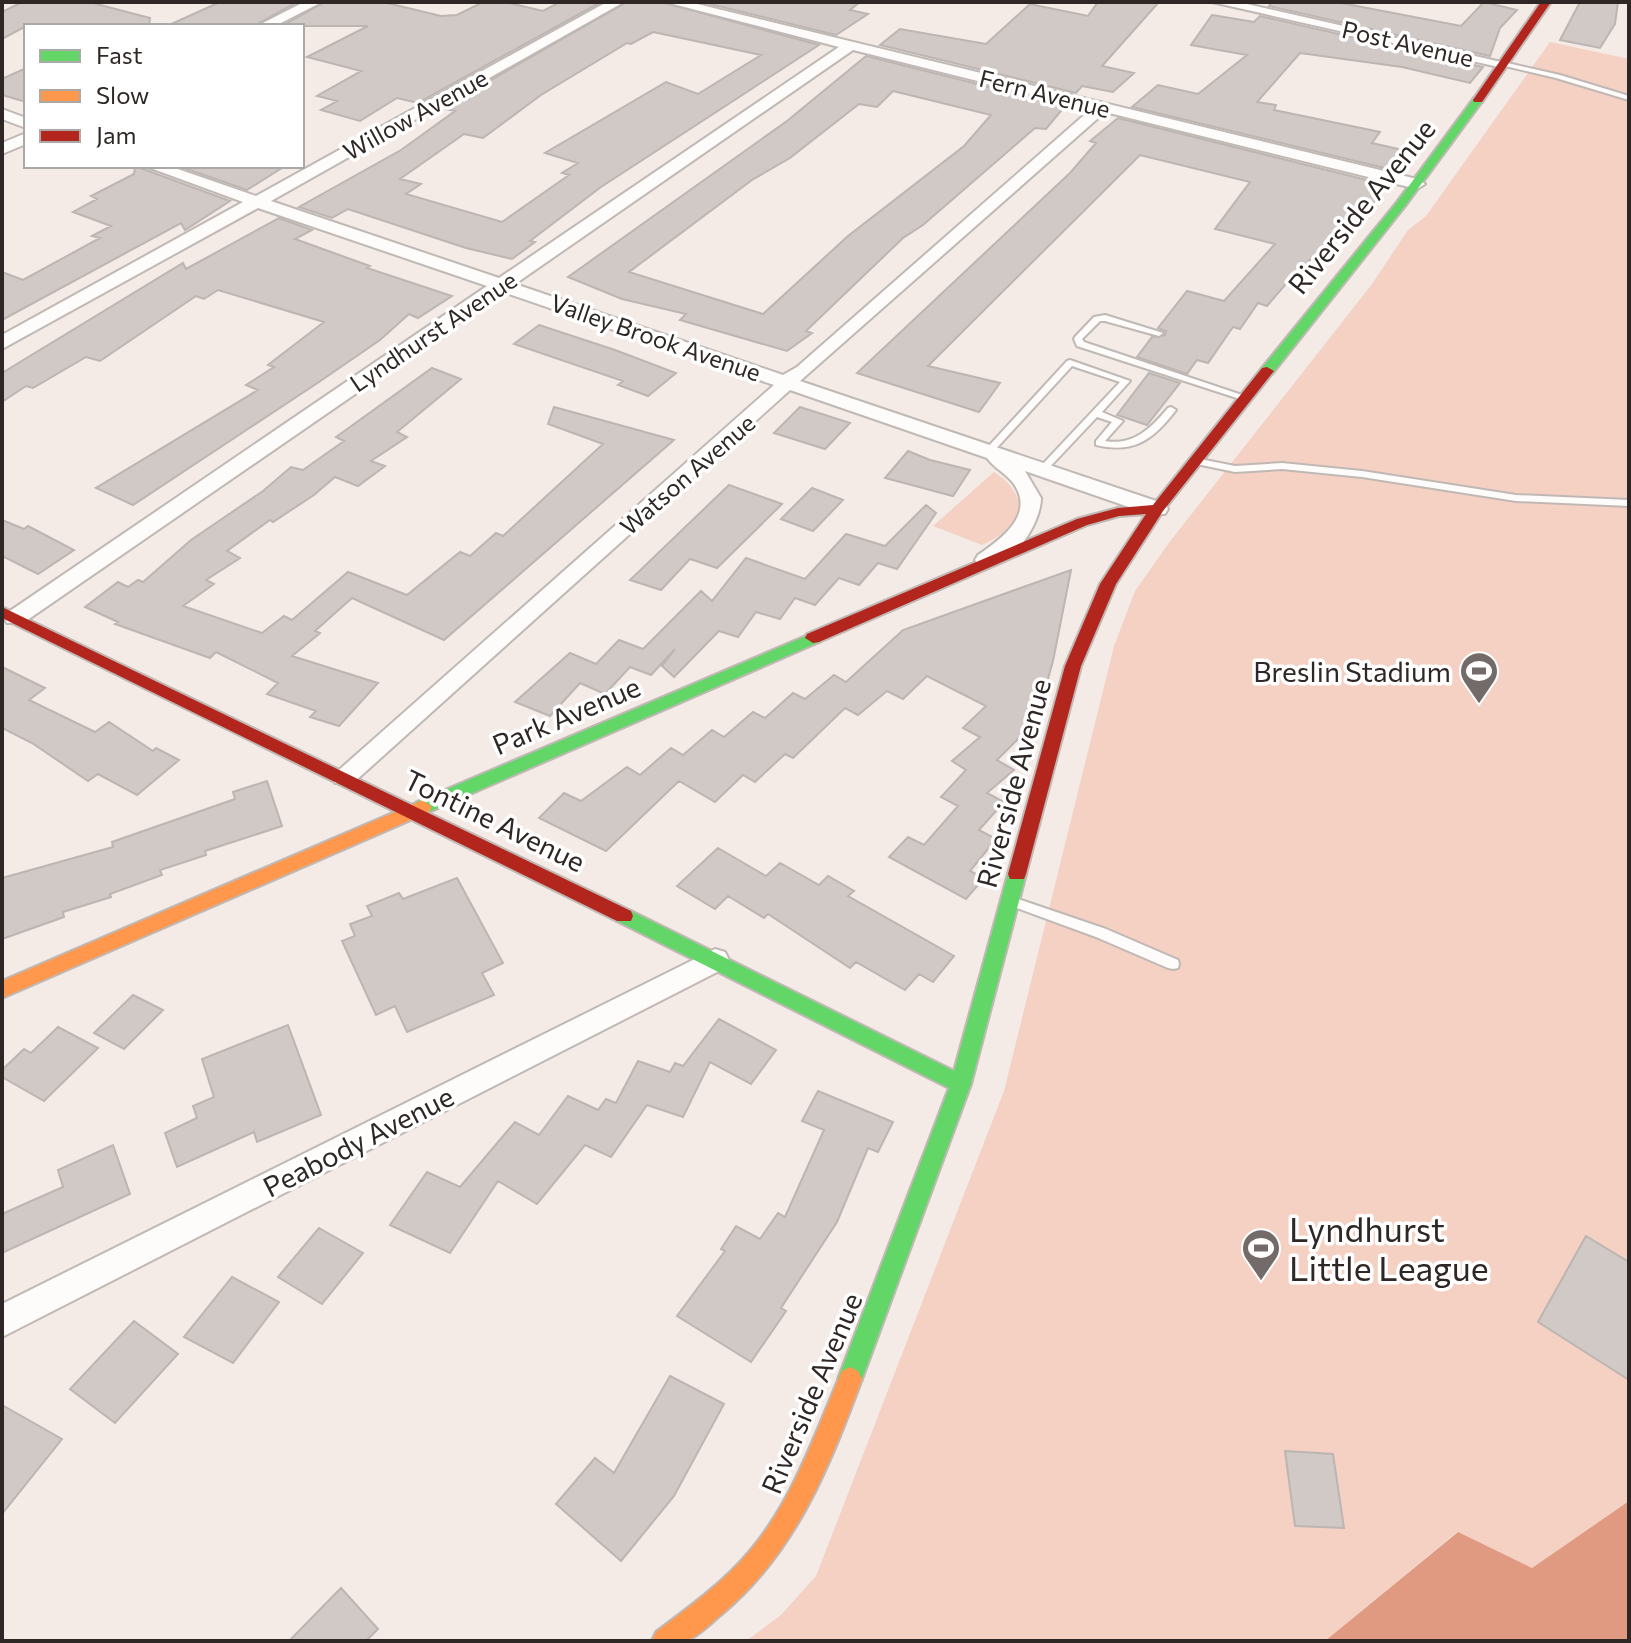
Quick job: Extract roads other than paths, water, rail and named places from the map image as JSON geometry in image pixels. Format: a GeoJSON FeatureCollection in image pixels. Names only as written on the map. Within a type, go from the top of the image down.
{"type":"FeatureCollection","features":[{"type":"Feature","properties":{"kind":"main road","name":"Riverside Avenue"},"geometry":{"type":"LineString","coordinates":[[665,1641],[711,1607],[769,1548],[805,1489],[933,1166],[961,1084],[1076,657],[1093,611],[1114,572],[1157,509],[1417,184],[1546,2]]}},
{"type":"Feature","properties":{"kind":"main road","name":"Park Avenue"},"geometry":{"type":"LineString","coordinates":[[2,990],[1082,522],[1118,512],[1157,509]]}},
{"type":"Feature","properties":{"kind":"main road","name":"Tontine Avenue"},"geometry":{"type":"LineString","coordinates":[[8,615],[414,811],[961,1084]]}},
{"type":"Feature","properties":{"kind":"street"},"geometry":{"type":"LineString","coordinates":[[268,24],[315,2]]}},
{"type":"Feature","properties":{"kind":"street","name":"Willow Avenue"},"geometry":{"type":"LineString","coordinates":[[2,343],[617,2]]}},
{"type":"Feature","properties":{"kind":"street","name":"Fern Avenue"},"geometry":{"type":"LineString","coordinates":[[672,2],[1417,184]]}},
{"type":"Feature","properties":{"kind":"street","name":"Post Avenue"},"geometry":{"type":"LineString","coordinates":[[1219,2],[1503,64]]}},
{"type":"Feature","properties":{"kind":"street","name":"Lyndhurst Avenue"},"geometry":{"type":"LineString","coordinates":[[8,615],[501,285],[851,45]]}},
{"type":"Feature","properties":{"kind":"street","name":"Watson Avenue"},"geometry":{"type":"LineString","coordinates":[[344,777],[765,405],[787,380],[804,371],[1102,107]]}},
{"type":"Feature","properties":{"kind":"street"},"geometry":{"type":"LineString","coordinates":[[2,114],[24,122]]}},
{"type":"Feature","properties":{"kind":"street"},"geometry":{"type":"LineString","coordinates":[[2,149],[24,139]]}},
{"type":"Feature","properties":{"kind":"street","name":"Valley Brook Avenue"},"geometry":{"type":"LineString","coordinates":[[159,168],[787,380],[1157,509]]}},
{"type":"Feature","properties":{"kind":"street"},"geometry":{"type":"LineString","coordinates":[[970,571],[1011,544],[1027,523],[1033,508],[1025,484],[986,449]]}},
{"type":"Feature","properties":{"kind":"street","name":"Peabody Avenue"},"geometry":{"type":"LineString","coordinates":[[2,1321],[715,960]]}},
{"type":"Feature","properties":{"kind":"lane"},"geometry":{"type":"LineString","coordinates":[[1503,64],[1558,76],[1629,98]]}},
{"type":"Feature","properties":{"kind":"lane"},"geometry":{"type":"LineString","coordinates":[[1159,333],[1105,318],[1097,319],[1078,339],[1080,344],[1096,350],[1246,398]]}},
{"type":"Feature","properties":{"kind":"lane"},"geometry":{"type":"LineString","coordinates":[[986,449],[1070,363],[1126,381],[1043,469]]}},
{"type":"Feature","properties":{"kind":"lane"},"geometry":{"type":"LineString","coordinates":[[1096,413],[1118,421],[1099,443],[1125,446],[1150,436],[1171,410]]}},
{"type":"Feature","properties":{"kind":"lane"},"geometry":{"type":"LineString","coordinates":[[1195,461],[1235,469],[1282,466],[1362,474],[1516,498],[1629,503]]}},
{"type":"Feature","properties":{"kind":"lane"},"geometry":{"type":"LineString","coordinates":[[1011,902],[1101,933],[1173,964]]}},
{"type":"Feature","properties":{"kind":"place","name":"Breslin Stadium"},"geometry":{"type":"Point","coordinates":[1479,705]}},
{"type":"Feature","properties":{"kind":"place","name":"Lyndhurst Little League"},"geometry":{"type":"Point","coordinates":[1261,1282]}}]}
